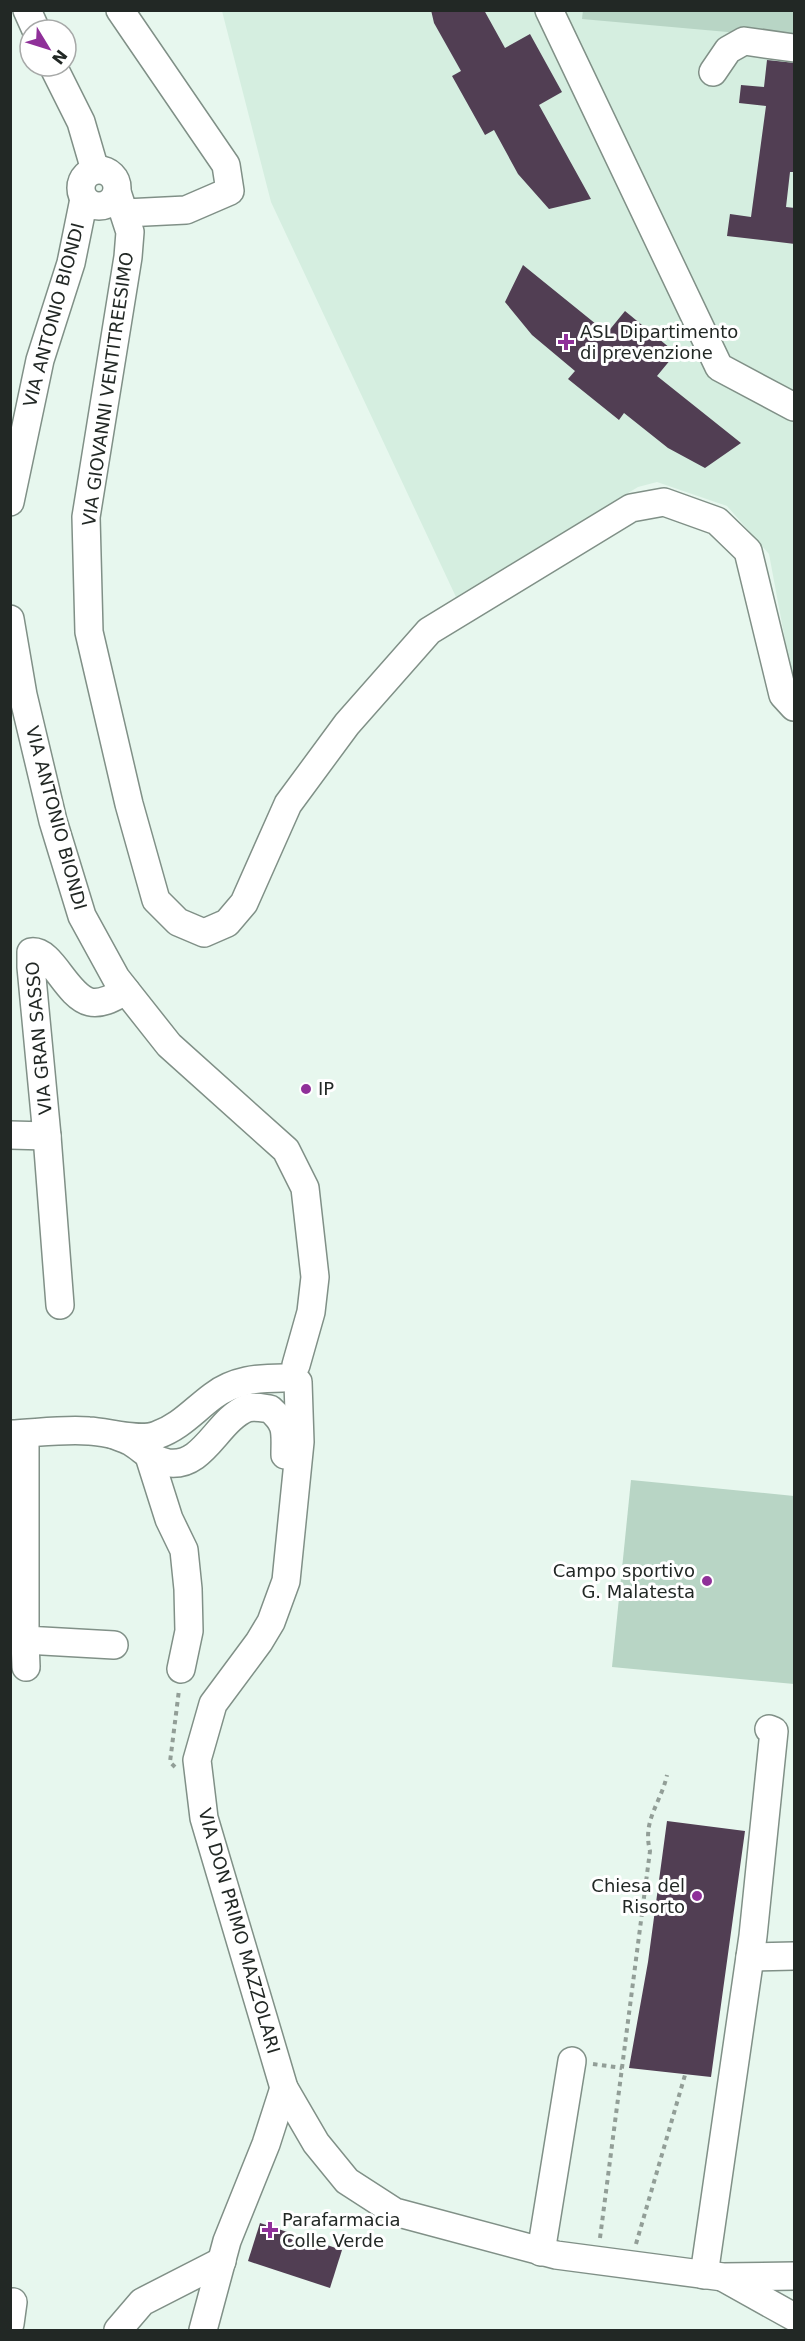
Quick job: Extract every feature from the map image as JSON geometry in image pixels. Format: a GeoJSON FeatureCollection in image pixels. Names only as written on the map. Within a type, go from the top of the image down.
{"type":"FeatureCollection","features":[{"type":"Feature","properties":{"kind":"street"},"geometry":{"type":"LineString","coordinates":[[120,10],[226,165],[230,191],[186,210],[121,202],[94,205],[84,199],[81,193],[85,176],[95,170],[107,171],[115,180],[121,202]]}},
{"type":"Feature","properties":{"kind":"street"},"geometry":{"type":"LineString","coordinates":[[549,10],[719,367],[795,407]]}},
{"type":"Feature","properties":{"kind":"street"},"geometry":{"type":"LineString","coordinates":[[713,72],[728,50],[744,41],[795,48]]}},
{"type":"Feature","properties":{"kind":"street"},"geometry":{"type":"LineString","coordinates":[[59,78],[81,123],[95,170]]}},
{"type":"Feature","properties":{"kind":"street","name":"VIA ANTONIO BIONDI"},"geometry":{"type":"LineString","coordinates":[[10,502],[40,360],[71,263],[84,199]]}},
{"type":"Feature","properties":{"kind":"street","name":"VIA GIOVANNI VENTITREESIMO"},"geometry":{"type":"LineString","coordinates":[[121,202],[130,232],[128,257],[86,516],[89,632],[129,804],[156,900],[178,922],[204,933],[226,923],[244,903],[288,804],[347,724],[429,631],[631,508],[664,502],[717,521],[748,551],[783,695],[795,707]]}},
{"type":"Feature","properties":{"kind":"street","name":"VIA ANTONIO BIONDI"},"geometry":{"type":"LineString","coordinates":[[10,619],[23,695],[53,821],[82,916],[116,978],[169,1045],[286,1150],[305,1188],[315,1277],[311,1312],[292,1375]]}},
{"type":"Feature","properties":{"kind":"street","name":"VIA GRAN SASSO"},"geometry":{"type":"LineString","coordinates":[[60,1305],[31,952],[38,951],[45,956],[73,991],[90,1002],[105,1001],[126,991]]}},
{"type":"Feature","properties":{"kind":"street","name":"VIA GRAN SASSO"},"geometry":{"type":"LineString","coordinates":[[10,1135],[47,1136]]}},
{"type":"Feature","properties":{"kind":"street"},"geometry":{"type":"LineString","coordinates":[[26,1667],[18,1434],[88,1431],[154,1437],[175,1427],[214,1395],[239,1383],[256,1378],[292,1375]]}},
{"type":"Feature","properties":{"kind":"street","name":"VIA DON PRIMO MAZZOLARI"},"geometry":{"type":"LineString","coordinates":[[284,2088],[204,1818],[197,1760],[213,1704],[259,1642],[274,1614],[286,1581],[300,1442],[292,1375]]}},
{"type":"Feature","properties":{"kind":"street"},"geometry":{"type":"LineString","coordinates":[[114,1435],[132,1442],[149,1456],[168,1463],[183,1462],[199,1453],[224,1426],[247,1408],[270,1409],[282,1419],[285,1434],[285,1461],[278,1540],[286,1581]]}},
{"type":"Feature","properties":{"kind":"street"},"geometry":{"type":"LineString","coordinates":[[149,1456],[169,1519],[183,1550],[188,1589],[189,1631],[181,1669]]}},
{"type":"Feature","properties":{"kind":"street"},"geometry":{"type":"LineString","coordinates":[[25,1640],[114,1645]]}},
{"type":"Feature","properties":{"kind":"street"},"geometry":{"type":"LineString","coordinates":[[713,2276],[774,1731],[769,1729]]}},
{"type":"Feature","properties":{"kind":"street"},"geometry":{"type":"LineString","coordinates":[[750,1957],[795,1956]]}},
{"type":"Feature","properties":{"kind":"street"},"geometry":{"type":"LineString","coordinates":[[541,2252],[572,2061]]}},
{"type":"Feature","properties":{"kind":"street"},"geometry":{"type":"LineString","coordinates":[[284,2088],[316,2143],[347,2181],[395,2212],[541,2252],[713,2276],[795,2276]]}},
{"type":"Feature","properties":{"kind":"street"},"geometry":{"type":"LineString","coordinates":[[202,2331],[227,2241],[266,2145],[284,2088]]}},
{"type":"Feature","properties":{"kind":"street"},"geometry":{"type":"LineString","coordinates":[[118,2331],[142,2302],[222,2261]]}},
{"type":"Feature","properties":{"kind":"street"},"geometry":{"type":"LineString","coordinates":[[713,2276],[795,2317]]}},
{"type":"Feature","properties":{"kind":"path"},"geometry":{"type":"LineString","coordinates":[[181,1669],[170,1762],[200,1790]]}},
{"type":"Feature","properties":{"kind":"path"},"geometry":{"type":"LineString","coordinates":[[597,2260],[650,1851],[647,1840],[652,1810],[663,1791],[667,1775]]}},
{"type":"Feature","properties":{"kind":"path"},"geometry":{"type":"LineString","coordinates":[[572,2061],[622,2068]]}},
{"type":"Feature","properties":{"kind":"path"},"geometry":{"type":"LineString","coordinates":[[630,2265],[685,2075]]}},
{"type":"Feature","properties":{"kind":"shaded area"},"geometry":{"type":"Polygon","coordinates":[[[583,10],[794,11],[794,38],[582,19],[583,10]]]}},
{"type":"Feature","properties":{"kind":"shaded area","name":"ASL Dipartimento di prevenzione"},"geometry":{"type":"Polygon","coordinates":[[[222,11],[794,11],[794,688],[769,554],[727,506],[657,482],[638,487],[456,597],[271,202],[222,11]]]}},
{"type":"Feature","properties":{"kind":"shaded area","name":"Campo sportivo G. Malatesta"},"geometry":{"type":"Polygon","coordinates":[[[631,1480],[794,1496],[794,1684],[612,1667],[631,1480]]]}},
{"type":"Feature","properties":{"kind":"building"},"geometry":{"type":"Polygon","coordinates":[[[431,10],[484,10],[505,48],[530,34],[562,92],[539,105],[591,199],[549,209],[518,174],[494,130],[485,135],[452,76],[461,71],[434,23],[431,10]]]}},
{"type":"Feature","properties":{"kind":"building"},"geometry":{"type":"Polygon","coordinates":[[[767,60],[795,63],[795,172],[790,172],[786,207],[795,208],[795,244],[727,236],[730,214],[751,217],[766,106],[739,103],[741,85],[764,87],[767,60]]]}},
{"type":"Feature","properties":{"kind":"building"},"geometry":{"type":"Polygon","coordinates":[[[523,265],[607,333],[625,311],[676,353],[657,376],[741,443],[705,468],[668,448],[624,413],[619,420],[568,379],[575,371],[532,335],[505,302],[523,265]]]}},
{"type":"Feature","properties":{"kind":"building"},"geometry":{"type":"Polygon","coordinates":[[[667,1821],[745,1831],[711,2077],[629,2068],[648,1962],[667,1821]]]}},
{"type":"Feature","properties":{"kind":"building"},"geometry":{"type":"Polygon","coordinates":[[[260,2223],[342,2250],[330,2288],[248,2261],[260,2223]]]}},
{"type":"Feature","properties":{"kind":"place","name":"ASL Dipartimento di prevenzione"},"geometry":{"type":"Point","coordinates":[566,342]}},
{"type":"Feature","properties":{"kind":"place","name":"IP"},"geometry":{"type":"Point","coordinates":[306,1089]}},
{"type":"Feature","properties":{"kind":"place","name":"Campo sportivo G. Malatesta"},"geometry":{"type":"Point","coordinates":[707,1581]}},
{"type":"Feature","properties":{"kind":"place","name":"Chiesa del Risorto"},"geometry":{"type":"Point","coordinates":[697,1896]}},
{"type":"Feature","properties":{"kind":"place","name":"Parafarmacia Colle Verde"},"geometry":{"type":"Point","coordinates":[270,2230]}}]}
